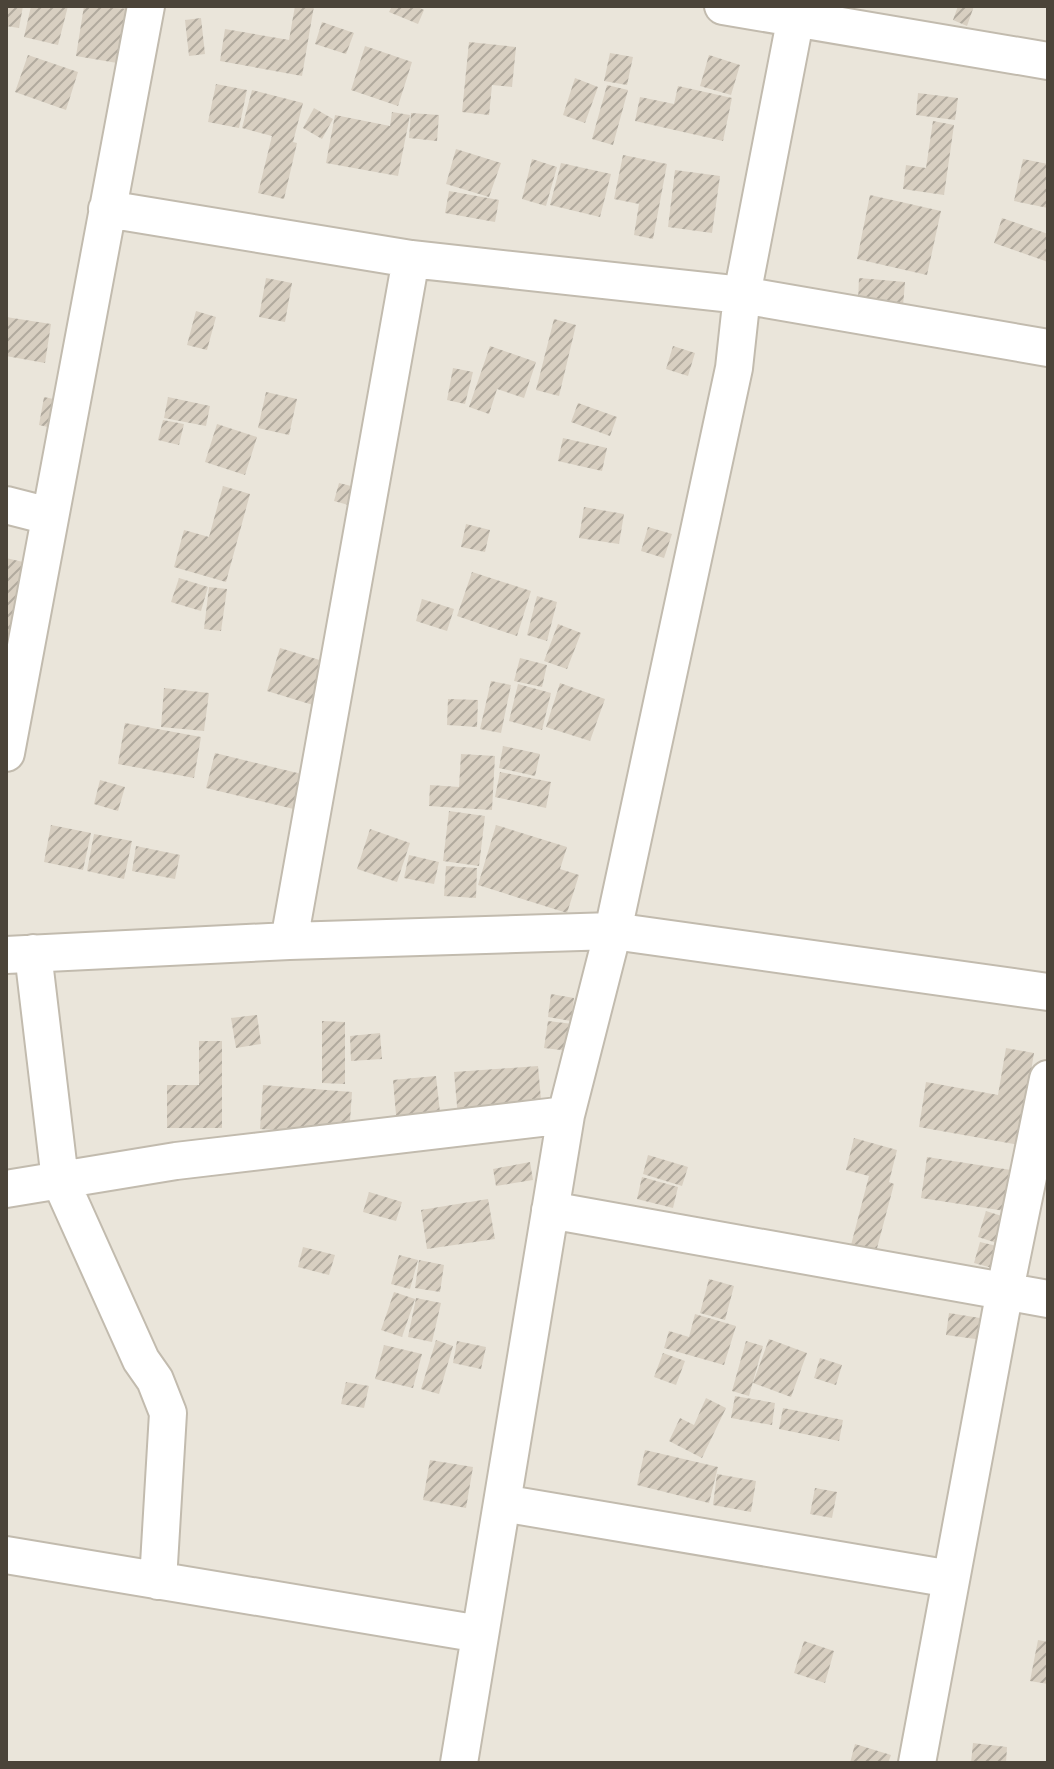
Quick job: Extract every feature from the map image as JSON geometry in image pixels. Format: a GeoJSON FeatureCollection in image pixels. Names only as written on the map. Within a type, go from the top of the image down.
{"type":"FeatureCollection","features":[{"type":"Feature","properties":{"kind":"street"},"geometry":{"type":"LineString","coordinates":[[6,753],[146,6]]}},
{"type":"Feature","properties":{"kind":"street"},"geometry":{"type":"LineString","coordinates":[[723,6],[797,12],[1048,61]]}},
{"type":"Feature","properties":{"kind":"street"},"geometry":{"type":"LineString","coordinates":[[459,1763],[566,1115],[613,931],[734,368],[742,295],[797,12]]}},
{"type":"Feature","properties":{"kind":"street"},"geometry":{"type":"LineString","coordinates":[[107,209],[411,259],[742,295],[1048,348]]}},
{"type":"Feature","properties":{"kind":"street"},"geometry":{"type":"LineString","coordinates":[[289,941],[411,259]]}},
{"type":"Feature","properties":{"kind":"street"},"geometry":{"type":"LineString","coordinates":[[6,505],[49,516]]}},
{"type":"Feature","properties":{"kind":"street"},"geometry":{"type":"LineString","coordinates":[[158,1581],[168,1413],[60,1180],[20,954],[289,941],[613,931],[1047,989]]}},
{"type":"Feature","properties":{"kind":"street"},"geometry":{"type":"LineString","coordinates":[[917,1763],[1005,1290],[1048,1079]]}},
{"type":"Feature","properties":{"kind":"street"},"geometry":{"type":"LineString","coordinates":[[6,1189],[176,1161],[566,1115]]}},
{"type":"Feature","properties":{"kind":"street"},"geometry":{"type":"LineString","coordinates":[[550,1210],[1048,1299]]}},
{"type":"Feature","properties":{"kind":"street"},"geometry":{"type":"LineString","coordinates":[[502,1503],[951,1579]]}},
{"type":"Feature","properties":{"kind":"street"},"geometry":{"type":"LineString","coordinates":[[6,1555],[480,1634]]}},
{"type":"Feature","properties":{"kind":"shaded area"},"geometry":{"type":"Polygon","coordinates":[[[6,6],[1048,6],[1048,1763],[6,1763],[6,6]]]}},
{"type":"Feature","properties":{"kind":"building"},"geometry":{"type":"Polygon","coordinates":[[[6,6],[23,6],[19,28],[6,26],[6,6]]]}},
{"type":"Feature","properties":{"kind":"building"},"geometry":{"type":"Polygon","coordinates":[[[31,6],[68,6],[58,45],[24,37],[31,6]]]}},
{"type":"Feature","properties":{"kind":"building"},"geometry":{"type":"Polygon","coordinates":[[[84,6],[131,9],[123,64],[76,56],[84,6]]]}},
{"type":"Feature","properties":{"kind":"building"},"geometry":{"type":"Polygon","coordinates":[[[295,6],[314,6],[302,76],[220,61],[225,29],[289,40],[295,6]]]}},
{"type":"Feature","properties":{"kind":"building"},"geometry":{"type":"Polygon","coordinates":[[[392,6],[416,6],[424,10],[418,24],[389,12],[392,6]]]}},
{"type":"Feature","properties":{"kind":"building"},"geometry":{"type":"Polygon","coordinates":[[[958,6],[974,6],[967,26],[953,20],[958,6]]]}},
{"type":"Feature","properties":{"kind":"building"},"geometry":{"type":"Polygon","coordinates":[[[201,18],[205,54],[189,56],[185,20],[201,18]]]}},
{"type":"Feature","properties":{"kind":"building"},"geometry":{"type":"Polygon","coordinates":[[[322,22],[354,33],[346,54],[315,44],[322,22]]]}},
{"type":"Feature","properties":{"kind":"building"},"geometry":{"type":"Polygon","coordinates":[[[469,42],[516,47],[512,87],[492,85],[489,115],[462,112],[469,42]]]}},
{"type":"Feature","properties":{"kind":"building"},"geometry":{"type":"Polygon","coordinates":[[[365,46],[412,62],[398,106],[351,90],[365,46]]]}},
{"type":"Feature","properties":{"kind":"building"},"geometry":{"type":"Polygon","coordinates":[[[610,53],[633,57],[627,85],[604,81],[610,53]]]}},
{"type":"Feature","properties":{"kind":"building"},"geometry":{"type":"Polygon","coordinates":[[[28,55],[78,72],[66,110],[15,92],[28,55]]]}},
{"type":"Feature","properties":{"kind":"building"},"geometry":{"type":"Polygon","coordinates":[[[709,55],[740,65],[731,95],[700,86],[709,55]]]}},
{"type":"Feature","properties":{"kind":"building"},"geometry":{"type":"Polygon","coordinates":[[[575,78],[598,87],[585,123],[563,115],[575,78]]]}},
{"type":"Feature","properties":{"kind":"building"},"geometry":{"type":"Polygon","coordinates":[[[216,84],[247,90],[239,128],[208,122],[216,84]]]}},
{"type":"Feature","properties":{"kind":"building"},"geometry":{"type":"Polygon","coordinates":[[[607,85],[628,90],[613,145],[592,139],[607,85]]]}},
{"type":"Feature","properties":{"kind":"building"},"geometry":{"type":"Polygon","coordinates":[[[678,86],[732,98],[723,141],[635,121],[640,97],[674,104],[678,86]]]}},
{"type":"Feature","properties":{"kind":"building"},"geometry":{"type":"Polygon","coordinates":[[[252,90],[303,103],[284,199],[258,193],[272,136],[242,128],[252,90]]]}},
{"type":"Feature","properties":{"kind":"building"},"geometry":{"type":"Polygon","coordinates":[[[918,93],[958,98],[955,120],[916,115],[918,93]]]}},
{"type":"Feature","properties":{"kind":"building"},"geometry":{"type":"Polygon","coordinates":[[[314,108],[333,119],[322,139],[303,128],[314,108]]]}},
{"type":"Feature","properties":{"kind":"building"},"geometry":{"type":"Polygon","coordinates":[[[392,112],[410,115],[398,176],[326,163],[335,115],[390,126],[392,112]]]}},
{"type":"Feature","properties":{"kind":"building"},"geometry":{"type":"Polygon","coordinates":[[[411,113],[439,115],[437,141],[409,138],[411,113]]]}},
{"type":"Feature","properties":{"kind":"building"},"geometry":{"type":"Polygon","coordinates":[[[933,121],[954,125],[944,195],[903,189],[906,165],[926,168],[933,121]]]}},
{"type":"Feature","properties":{"kind":"building"},"geometry":{"type":"Polygon","coordinates":[[[456,149],[501,163],[489,197],[446,184],[456,149]]]}},
{"type":"Feature","properties":{"kind":"building"},"geometry":{"type":"Polygon","coordinates":[[[623,155],[667,164],[653,239],[634,235],[639,204],[614,199],[623,155]]]}},
{"type":"Feature","properties":{"kind":"building"},"geometry":{"type":"Polygon","coordinates":[[[532,159],[557,167],[546,206],[522,199],[532,159]]]}},
{"type":"Feature","properties":{"kind":"building"},"geometry":{"type":"Polygon","coordinates":[[[1023,159],[1048,164],[1048,208],[1014,201],[1023,159]]]}},
{"type":"Feature","properties":{"kind":"building"},"geometry":{"type":"Polygon","coordinates":[[[561,163],[611,174],[600,217],[550,205],[561,163]]]}},
{"type":"Feature","properties":{"kind":"building"},"geometry":{"type":"Polygon","coordinates":[[[675,170],[720,176],[712,233],[668,227],[675,170]]]}},
{"type":"Feature","properties":{"kind":"building"},"geometry":{"type":"Polygon","coordinates":[[[449,191],[499,200],[495,222],[445,213],[449,191]]]}},
{"type":"Feature","properties":{"kind":"building"},"geometry":{"type":"Polygon","coordinates":[[[870,195],[941,211],[927,275],[857,259],[870,195]]]}},
{"type":"Feature","properties":{"kind":"building"},"geometry":{"type":"Polygon","coordinates":[[[1002,218],[1048,234],[1048,262],[994,243],[1002,218]]]}},
{"type":"Feature","properties":{"kind":"building"},"geometry":{"type":"Polygon","coordinates":[[[266,278],[292,283],[285,322],[259,317],[266,278]]]}},
{"type":"Feature","properties":{"kind":"building"},"geometry":{"type":"Polygon","coordinates":[[[859,278],[905,282],[903,306],[858,301],[859,278]]]}},
{"type":"Feature","properties":{"kind":"building"},"geometry":{"type":"Polygon","coordinates":[[[196,311],[216,317],[207,350],[187,345],[196,311]]]}},
{"type":"Feature","properties":{"kind":"building"},"geometry":{"type":"Polygon","coordinates":[[[6,317],[51,324],[45,363],[6,356],[6,317]]]}},
{"type":"Feature","properties":{"kind":"building"},"geometry":{"type":"Polygon","coordinates":[[[554,319],[576,325],[559,396],[536,390],[554,319]]]}},
{"type":"Feature","properties":{"kind":"building"},"geometry":{"type":"Polygon","coordinates":[[[490,346],[536,362],[524,398],[497,389],[489,414],[469,407],[490,346]]]}},
{"type":"Feature","properties":{"kind":"building"},"geometry":{"type":"Polygon","coordinates":[[[673,346],[695,353],[688,376],[666,369],[673,346]]]}},
{"type":"Feature","properties":{"kind":"building"},"geometry":{"type":"Polygon","coordinates":[[[453,368],[473,372],[465,404],[447,400],[453,368]]]}},
{"type":"Feature","properties":{"kind":"building"},"geometry":{"type":"Polygon","coordinates":[[[266,392],[297,399],[289,435],[258,428],[266,392]]]}},
{"type":"Feature","properties":{"kind":"building"},"geometry":{"type":"Polygon","coordinates":[[[44,397],[63,401],[57,429],[39,425],[44,397]]]}},
{"type":"Feature","properties":{"kind":"building"},"geometry":{"type":"Polygon","coordinates":[[[168,397],[210,406],[206,426],[164,418],[168,397]]]}},
{"type":"Feature","properties":{"kind":"building"},"geometry":{"type":"Polygon","coordinates":[[[578,403],[617,417],[610,436],[571,422],[578,403]]]}},
{"type":"Feature","properties":{"kind":"building"},"geometry":{"type":"Polygon","coordinates":[[[163,420],[184,424],[179,445],[158,440],[163,420]]]}},
{"type":"Feature","properties":{"kind":"building"},"geometry":{"type":"Polygon","coordinates":[[[217,424],[257,437],[245,475],[205,462],[217,424]]]}},
{"type":"Feature","properties":{"kind":"building"},"geometry":{"type":"Polygon","coordinates":[[[563,438],[607,448],[602,471],[558,461],[563,438]]]}},
{"type":"Feature","properties":{"kind":"building"},"geometry":{"type":"Polygon","coordinates":[[[339,483],[363,489],[359,508],[334,501],[339,483]]]}},
{"type":"Feature","properties":{"kind":"building"},"geometry":{"type":"Polygon","coordinates":[[[223,486],[250,494],[226,582],[174,567],[184,530],[209,537],[223,486]]]}},
{"type":"Feature","properties":{"kind":"building"},"geometry":{"type":"Polygon","coordinates":[[[584,507],[624,514],[619,544],[579,538],[584,507]]]}},
{"type":"Feature","properties":{"kind":"building"},"geometry":{"type":"Polygon","coordinates":[[[466,524],[490,530],[485,552],[461,547],[466,524]]]}},
{"type":"Feature","properties":{"kind":"building"},"geometry":{"type":"Polygon","coordinates":[[[648,527],[672,534],[664,558],[641,551],[648,527]]]}},
{"type":"Feature","properties":{"kind":"building"},"geometry":{"type":"Polygon","coordinates":[[[6,558],[36,565],[14,652],[6,650],[6,558]]]}},
{"type":"Feature","properties":{"kind":"building"},"geometry":{"type":"Polygon","coordinates":[[[472,572],[531,591],[517,636],[457,616],[472,572]]]}},
{"type":"Feature","properties":{"kind":"building"},"geometry":{"type":"Polygon","coordinates":[[[179,578],[208,587],[201,611],[171,602],[179,578]]]}},
{"type":"Feature","properties":{"kind":"building"},"geometry":{"type":"Polygon","coordinates":[[[209,587],[227,589],[221,631],[204,629],[209,587]]]}},
{"type":"Feature","properties":{"kind":"building"},"geometry":{"type":"Polygon","coordinates":[[[537,596],[557,602],[547,641],[527,635],[537,596]]]}},
{"type":"Feature","properties":{"kind":"building"},"geometry":{"type":"Polygon","coordinates":[[[422,599],[454,609],[447,631],[416,621],[422,599]]]}},
{"type":"Feature","properties":{"kind":"building"},"geometry":{"type":"Polygon","coordinates":[[[558,624],[581,633],[567,669],[544,661],[558,624]]]}},
{"type":"Feature","properties":{"kind":"building"},"geometry":{"type":"Polygon","coordinates":[[[280,648],[326,662],[313,705],[267,691],[280,648]]]}},
{"type":"Feature","properties":{"kind":"building"},"geometry":{"type":"Polygon","coordinates":[[[520,658],[547,665],[542,687],[514,681],[520,658]]]}},
{"type":"Feature","properties":{"kind":"building"},"geometry":{"type":"Polygon","coordinates":[[[491,681],[511,685],[501,733],[480,729],[491,681]]]}},
{"type":"Feature","properties":{"kind":"building"},"geometry":{"type":"Polygon","coordinates":[[[560,683],[605,699],[590,741],[546,727],[560,683]]]}},
{"type":"Feature","properties":{"kind":"building"},"geometry":{"type":"Polygon","coordinates":[[[518,684],[551,693],[542,730],[509,721],[518,684]]]}},
{"type":"Feature","properties":{"kind":"building"},"geometry":{"type":"Polygon","coordinates":[[[164,688],[209,693],[204,731],[161,727],[164,688]]]}},
{"type":"Feature","properties":{"kind":"building"},"geometry":{"type":"Polygon","coordinates":[[[448,699],[478,700],[477,727],[447,725],[448,699]]]}},
{"type":"Feature","properties":{"kind":"building"},"geometry":{"type":"Polygon","coordinates":[[[125,723],[201,737],[194,778],[118,764],[125,723]]]}},
{"type":"Feature","properties":{"kind":"building"},"geometry":{"type":"Polygon","coordinates":[[[503,746],[540,754],[535,776],[499,768],[503,746]]]}},
{"type":"Feature","properties":{"kind":"building"},"geometry":{"type":"Polygon","coordinates":[[[215,753],[314,777],[306,812],[206,788],[215,753]]]}},
{"type":"Feature","properties":{"kind":"building"},"geometry":{"type":"Polygon","coordinates":[[[461,754],[495,756],[492,810],[429,806],[430,785],[459,787],[461,754]]]}},
{"type":"Feature","properties":{"kind":"building"},"geometry":{"type":"Polygon","coordinates":[[[500,772],[551,782],[546,808],[495,797],[500,772]]]}},
{"type":"Feature","properties":{"kind":"building"},"geometry":{"type":"Polygon","coordinates":[[[100,780],[125,787],[118,811],[94,804],[100,780]]]}},
{"type":"Feature","properties":{"kind":"building"},"geometry":{"type":"Polygon","coordinates":[[[449,811],[485,816],[479,866],[443,861],[449,811]]]}},
{"type":"Feature","properties":{"kind":"building"},"geometry":{"type":"Polygon","coordinates":[[[51,825],[91,833],[83,870],[44,862],[51,825]]]}},
{"type":"Feature","properties":{"kind":"building"},"geometry":{"type":"Polygon","coordinates":[[[496,825],[567,847],[560,869],[579,875],[567,913],[478,885],[496,825]]]}},
{"type":"Feature","properties":{"kind":"building"},"geometry":{"type":"Polygon","coordinates":[[[370,829],[410,843],[397,882],[357,869],[370,829]]]}},
{"type":"Feature","properties":{"kind":"building"},"geometry":{"type":"Polygon","coordinates":[[[94,834],[132,841],[124,879],[87,871],[94,834]]]}},
{"type":"Feature","properties":{"kind":"building"},"geometry":{"type":"Polygon","coordinates":[[[136,846],[180,855],[175,879],[132,871],[136,846]]]}},
{"type":"Feature","properties":{"kind":"building"},"geometry":{"type":"Polygon","coordinates":[[[409,855],[439,862],[434,884],[404,878],[409,855]]]}},
{"type":"Feature","properties":{"kind":"building"},"geometry":{"type":"Polygon","coordinates":[[[446,866],[477,868],[476,898],[444,896],[446,866]]]}},
{"type":"Feature","properties":{"kind":"building"},"geometry":{"type":"Polygon","coordinates":[[[551,994],[574,998],[571,1021],[548,1017],[551,994]]]}},
{"type":"Feature","properties":{"kind":"building"},"geometry":{"type":"Polygon","coordinates":[[[257,1015],[261,1044],[236,1048],[231,1018],[257,1015]]]}},
{"type":"Feature","properties":{"kind":"building"},"geometry":{"type":"Polygon","coordinates":[[[322,1021],[345,1022],[345,1084],[322,1083],[322,1021]]]}},
{"type":"Feature","properties":{"kind":"building"},"geometry":{"type":"Polygon","coordinates":[[[548,1021],[573,1024],[569,1051],[544,1048],[548,1021]]]}},
{"type":"Feature","properties":{"kind":"building"},"geometry":{"type":"Polygon","coordinates":[[[380,1033],[382,1059],[351,1061],[350,1036],[380,1033]]]}},
{"type":"Feature","properties":{"kind":"building"},"geometry":{"type":"Polygon","coordinates":[[[199,1041],[222,1041],[222,1128],[167,1128],[167,1085],[199,1085],[199,1041]]]}},
{"type":"Feature","properties":{"kind":"building"},"geometry":{"type":"Polygon","coordinates":[[[1006,1048],[1034,1053],[1019,1145],[919,1127],[926,1082],[998,1095],[1006,1048]]]}},
{"type":"Feature","properties":{"kind":"building"},"geometry":{"type":"Polygon","coordinates":[[[538,1066],[542,1111],[458,1117],[454,1072],[538,1066]]]}},
{"type":"Feature","properties":{"kind":"building"},"geometry":{"type":"Polygon","coordinates":[[[436,1076],[441,1122],[397,1126],[393,1080],[436,1076]]]}},
{"type":"Feature","properties":{"kind":"building"},"geometry":{"type":"Polygon","coordinates":[[[263,1085],[352,1092],[349,1135],[260,1129],[263,1085]]]}},
{"type":"Feature","properties":{"kind":"building"},"geometry":{"type":"Polygon","coordinates":[[[854,1138],[897,1150],[889,1182],[894,1184],[876,1252],[851,1245],[869,1176],[846,1170],[854,1138]]]}},
{"type":"Feature","properties":{"kind":"building"},"geometry":{"type":"Polygon","coordinates":[[[648,1155],[688,1167],[682,1186],[643,1174],[648,1155]]]}},
{"type":"Feature","properties":{"kind":"building"},"geometry":{"type":"Polygon","coordinates":[[[927,1157],[1011,1170],[1005,1211],[921,1198],[927,1157]]]}},
{"type":"Feature","properties":{"kind":"building"},"geometry":{"type":"Polygon","coordinates":[[[530,1162],[533,1180],[496,1186],[493,1169],[530,1162]]]}},
{"type":"Feature","properties":{"kind":"building"},"geometry":{"type":"Polygon","coordinates":[[[642,1177],[678,1187],[673,1208],[637,1199],[642,1177]]]}},
{"type":"Feature","properties":{"kind":"building"},"geometry":{"type":"Polygon","coordinates":[[[369,1192],[402,1202],[396,1221],[363,1212],[369,1192]]]}},
{"type":"Feature","properties":{"kind":"building"},"geometry":{"type":"Polygon","coordinates":[[[488,1199],[495,1239],[427,1249],[421,1210],[488,1199]]]}},
{"type":"Feature","properties":{"kind":"building"},"geometry":{"type":"Polygon","coordinates":[[[986,1211],[1008,1218],[1000,1244],[978,1237],[986,1211]]]}},
{"type":"Feature","properties":{"kind":"building"},"geometry":{"type":"Polygon","coordinates":[[[980,1242],[1001,1247],[996,1269],[974,1263],[980,1242]]]}},
{"type":"Feature","properties":{"kind":"building"},"geometry":{"type":"Polygon","coordinates":[[[303,1247],[335,1255],[329,1275],[298,1267],[303,1247]]]}},
{"type":"Feature","properties":{"kind":"building"},"geometry":{"type":"Polygon","coordinates":[[[399,1255],[418,1260],[410,1289],[391,1284],[399,1255]]]}},
{"type":"Feature","properties":{"kind":"building"},"geometry":{"type":"Polygon","coordinates":[[[419,1260],[444,1265],[440,1292],[415,1288],[419,1260]]]}},
{"type":"Feature","properties":{"kind":"building"},"geometry":{"type":"Polygon","coordinates":[[[709,1279],[734,1286],[725,1320],[700,1313],[709,1279]]]}},
{"type":"Feature","properties":{"kind":"building"},"geometry":{"type":"Polygon","coordinates":[[[394,1292],[415,1299],[402,1337],[381,1330],[394,1292]]]}},
{"type":"Feature","properties":{"kind":"building"},"geometry":{"type":"Polygon","coordinates":[[[416,1298],[441,1303],[432,1342],[408,1337],[416,1298]]]}},
{"type":"Feature","properties":{"kind":"building"},"geometry":{"type":"Polygon","coordinates":[[[949,1313],[986,1319],[983,1340],[946,1335],[949,1313]]]}},
{"type":"Feature","properties":{"kind":"building"},"geometry":{"type":"Polygon","coordinates":[[[695,1314],[736,1326],[724,1365],[664,1348],[669,1331],[689,1337],[695,1314]]]}},
{"type":"Feature","properties":{"kind":"building"},"geometry":{"type":"Polygon","coordinates":[[[769,1339],[807,1353],[791,1397],[753,1383],[769,1339]]]}},
{"type":"Feature","properties":{"kind":"building"},"geometry":{"type":"Polygon","coordinates":[[[436,1340],[453,1346],[439,1394],[421,1389],[436,1340]]]}},
{"type":"Feature","properties":{"kind":"building"},"geometry":{"type":"Polygon","coordinates":[[[457,1341],[486,1347],[481,1369],[453,1363],[457,1341]]]}},
{"type":"Feature","properties":{"kind":"building"},"geometry":{"type":"Polygon","coordinates":[[[746,1341],[763,1346],[749,1396],[732,1391],[746,1341]]]}},
{"type":"Feature","properties":{"kind":"building"},"geometry":{"type":"Polygon","coordinates":[[[384,1345],[422,1354],[413,1388],[375,1379],[384,1345]]]}},
{"type":"Feature","properties":{"kind":"building"},"geometry":{"type":"Polygon","coordinates":[[[663,1353],[685,1361],[676,1385],[654,1377],[663,1353]]]}},
{"type":"Feature","properties":{"kind":"building"},"geometry":{"type":"Polygon","coordinates":[[[820,1358],[842,1365],[836,1385],[814,1378],[820,1358]]]}},
{"type":"Feature","properties":{"kind":"building"},"geometry":{"type":"Polygon","coordinates":[[[346,1382],[369,1386],[364,1408],[341,1404],[346,1382]]]}},
{"type":"Feature","properties":{"kind":"building"},"geometry":{"type":"Polygon","coordinates":[[[735,1396],[775,1403],[772,1425],[731,1418],[735,1396]]]}},
{"type":"Feature","properties":{"kind":"building"},"geometry":{"type":"Polygon","coordinates":[[[706,1398],[726,1408],[702,1458],[669,1441],[680,1418],[694,1425],[706,1398]]]}},
{"type":"Feature","properties":{"kind":"building"},"geometry":{"type":"Polygon","coordinates":[[[783,1408],[843,1420],[839,1441],[779,1429],[783,1408]]]}},
{"type":"Feature","properties":{"kind":"building"},"geometry":{"type":"Polygon","coordinates":[[[645,1450],[718,1467],[709,1503],[637,1485],[645,1450]]]}},
{"type":"Feature","properties":{"kind":"building"},"geometry":{"type":"Polygon","coordinates":[[[430,1460],[473,1467],[466,1508],[423,1500],[430,1460]]]}},
{"type":"Feature","properties":{"kind":"building"},"geometry":{"type":"Polygon","coordinates":[[[717,1474],[756,1481],[751,1512],[713,1505],[717,1474]]]}},
{"type":"Feature","properties":{"kind":"building"},"geometry":{"type":"Polygon","coordinates":[[[815,1488],[837,1492],[832,1518],[810,1514],[815,1488]]]}},
{"type":"Feature","properties":{"kind":"building"},"geometry":{"type":"Polygon","coordinates":[[[1038,1640],[1048,1642],[1048,1684],[1030,1681],[1038,1640]]]}},
{"type":"Feature","properties":{"kind":"building"},"geometry":{"type":"Polygon","coordinates":[[[804,1641],[834,1651],[825,1683],[794,1673],[804,1641]]]}},
{"type":"Feature","properties":{"kind":"building"},"geometry":{"type":"Polygon","coordinates":[[[973,1743],[1007,1747],[1006,1763],[971,1763],[973,1743]]]}},
{"type":"Feature","properties":{"kind":"building"},"geometry":{"type":"Polygon","coordinates":[[[855,1744],[891,1755],[888,1763],[850,1763],[855,1744]]]}}]}
